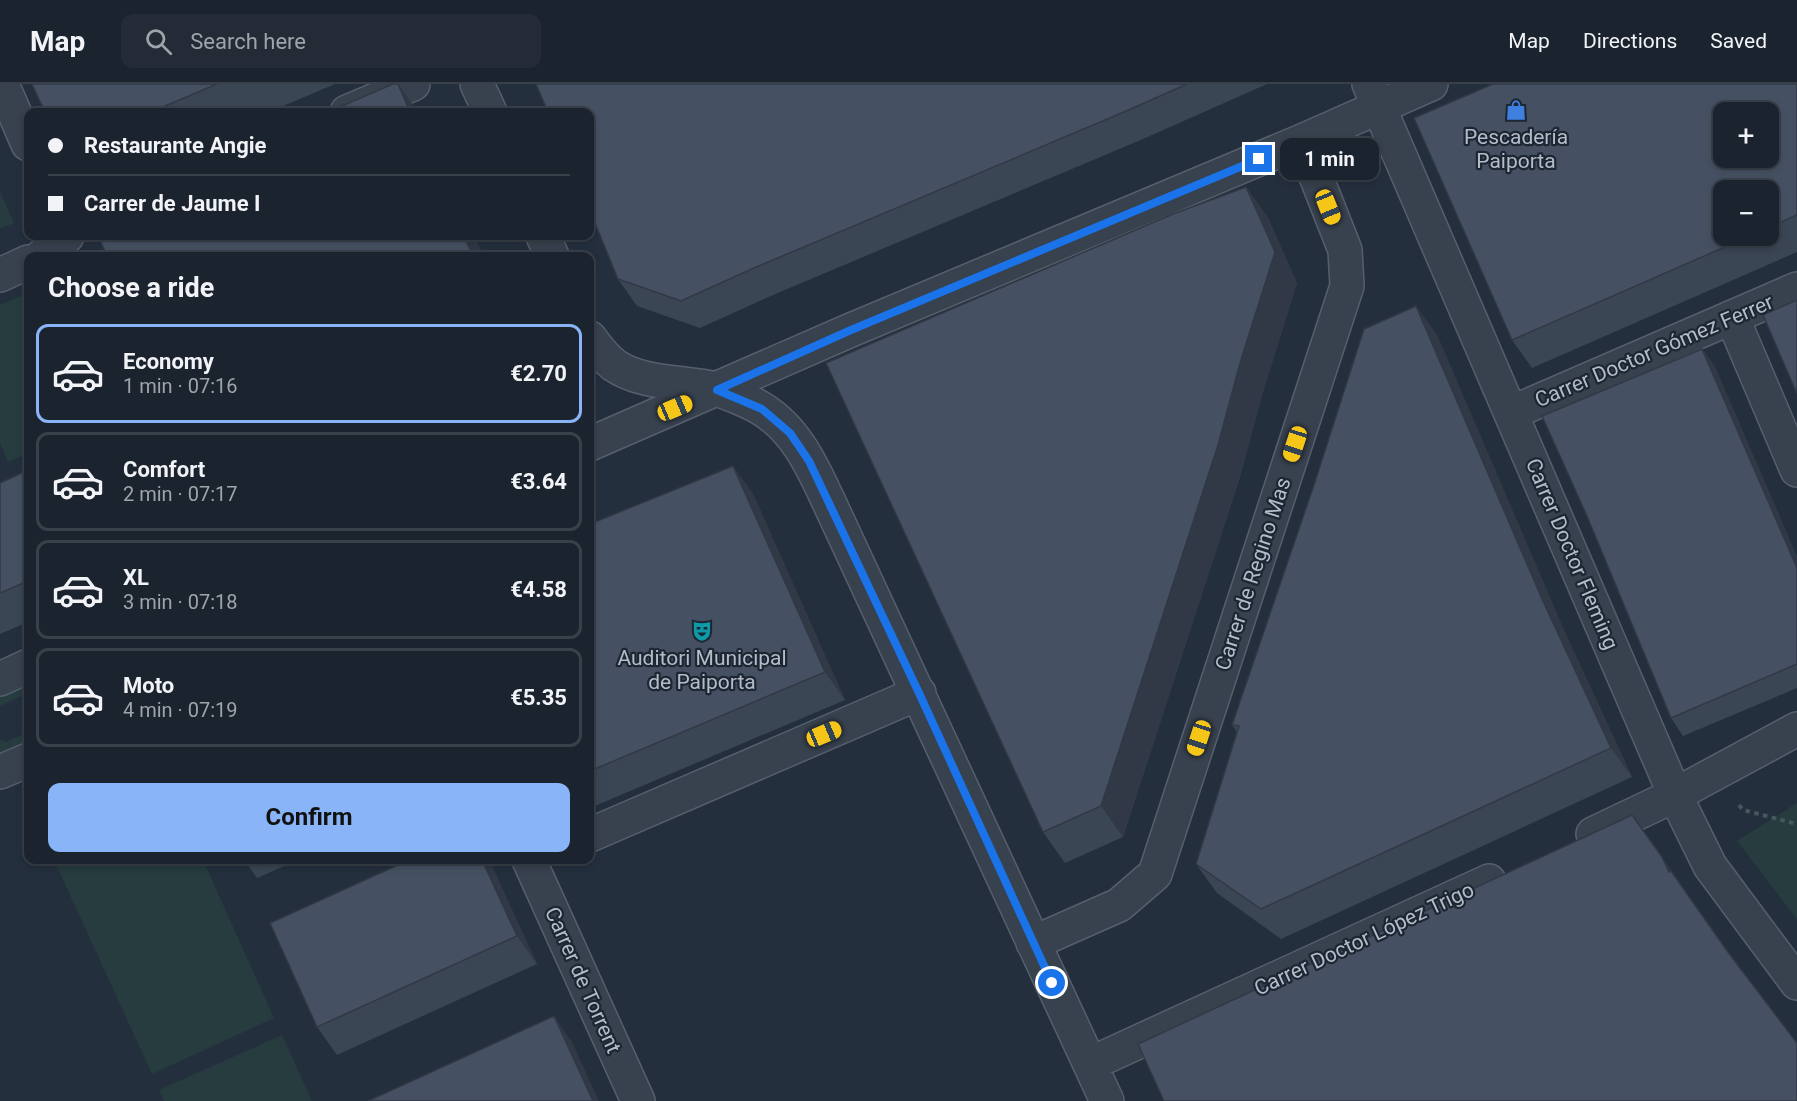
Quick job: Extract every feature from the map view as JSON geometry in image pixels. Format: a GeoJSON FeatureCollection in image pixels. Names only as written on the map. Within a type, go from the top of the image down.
{"type":"FeatureCollection","features":[{"type":"Feature","properties":{"kind":"street"},"geometry":{"type":"LineString","coordinates":[[2,84],[24,135]]}},
{"type":"Feature","properties":{"kind":"street"},"geometry":{"type":"LineString","coordinates":[[356,108],[413,84]]}},
{"type":"Feature","properties":{"kind":"street"},"geometry":{"type":"LineString","coordinates":[[477,84],[488,108]]}},
{"type":"Feature","properties":{"kind":"street"},"geometry":{"type":"LineString","coordinates":[[594,442],[851,330],[1302,141],[1374,96],[1431,84]]}},
{"type":"Feature","properties":{"kind":"street","name":"Carrer Doctor Fleming"},"geometry":{"type":"LineString","coordinates":[[1374,96],[1676,795],[1710,866],[1797,983]]}},
{"type":"Feature","properties":{"kind":"street","name":"Carrer de Regino Mas"},"geometry":{"type":"LineString","coordinates":[[1033,943],[1119,905],[1155,874],[1347,286],[1345,250],[1302,141]]}},
{"type":"Feature","properties":{"kind":"street"},"geometry":{"type":"LineString","coordinates":[[49,252],[64,240]]}},
{"type":"Feature","properties":{"kind":"street"},"geometry":{"type":"LineString","coordinates":[[0,275],[24,264]]}},
{"type":"Feature","properties":{"kind":"street","name":"Carrer Doctor Gómez Ferrer"},"geometry":{"type":"LineString","coordinates":[[1511,413],[1797,289]]}},
{"type":"Feature","properties":{"kind":"street"},"geometry":{"type":"LineString","coordinates":[[1732,317],[1797,470]]}},
{"type":"Feature","properties":{"kind":"street"},"geometry":{"type":"LineString","coordinates":[[594,344],[616,366],[646,379],[717,390],[762,409],[790,433],[809,461],[1107,1101]]}},
{"type":"Feature","properties":{"kind":"street"},"geometry":{"type":"LineString","coordinates":[[0,678],[24,668]]}},
{"type":"Feature","properties":{"kind":"street"},"geometry":{"type":"LineString","coordinates":[[594,832],[919,693]]}},
{"type":"Feature","properties":{"kind":"street"},"geometry":{"type":"LineString","coordinates":[[1566,846],[1676,795],[1797,729]]}},
{"type":"Feature","properties":{"kind":"street"},"geometry":{"type":"LineString","coordinates":[[0,772],[24,762]]}},
{"type":"Feature","properties":{"kind":"street","name":"Carrer de Torrent"},"geometry":{"type":"LineString","coordinates":[[532,864],[638,1101]]}},
{"type":"Feature","properties":{"kind":"street","name":"Carrer Doctor López Trigo"},"geometry":{"type":"LineString","coordinates":[[1090,1064],[1512,871]]}},
{"type":"Feature","properties":{"kind":"path"},"geometry":{"type":"LineString","coordinates":[[1716,773],[1743,810],[1797,824]]}},
{"type":"Feature","properties":{"kind":"green space"},"geometry":{"type":"Polygon","coordinates":[[[0,192],[14,223],[0,229],[0,192]]]}},
{"type":"Feature","properties":{"kind":"green space"},"geometry":{"type":"Polygon","coordinates":[[[24,295],[24,455],[8,462],[0,443],[0,305],[24,295]]]}},
{"type":"Feature","properties":{"kind":"green space"},"geometry":{"type":"Polygon","coordinates":[[[24,684],[24,695],[0,706],[0,694],[24,684]]]}},
{"type":"Feature","properties":{"kind":"green space"},"geometry":{"type":"Polygon","coordinates":[[[24,734],[24,746],[0,757],[0,739],[6,742],[24,734]]]}},
{"type":"Feature","properties":{"kind":"green space"},"geometry":{"type":"Polygon","coordinates":[[[1797,803],[1797,919],[1737,841],[1797,803]]]}},
{"type":"Feature","properties":{"kind":"green space"},"geometry":{"type":"Polygon","coordinates":[[[56,864],[205,864],[274,1018],[152,1074],[56,864]]]}},
{"type":"Feature","properties":{"kind":"green space"},"geometry":{"type":"Polygon","coordinates":[[[282,1035],[312,1101],[164,1101],[159,1090],[282,1035]]]}},
{"type":"Feature","properties":{"kind":"building"},"geometry":{"type":"Polygon","coordinates":[[[32,84],[217,84],[160,108],[43,108],[32,84]]]}},
{"type":"Feature","properties":{"kind":"building"},"geometry":{"type":"Polygon","coordinates":[[[393,84],[398,84],[408,108],[337,108],[393,84]]]}},
{"type":"Feature","properties":{"kind":"building"},"geometry":{"type":"Polygon","coordinates":[[[536,84],[1187,84],[681,301],[618,279],[594,221],[594,108],[546,108],[536,84]]]}},
{"type":"Feature","properties":{"kind":"building"},"geometry":{"type":"Polygon","coordinates":[[[1493,84],[1797,84],[1797,215],[1779,223],[1779,180],[1713,180],[1713,246],[1727,246],[1512,340],[1414,118],[1493,84]]]}},
{"type":"Feature","properties":{"kind":"building"},"geometry":{"type":"Polygon","coordinates":[[[1246,187],[1275,252],[1240,363],[1218,445],[1101,806],[1043,832],[826,363],[1173,214],[1246,187]]]}},
{"type":"Feature","properties":{"kind":"building"},"geometry":{"type":"Polygon","coordinates":[[[100,240],[466,240],[471,252],[105,252],[100,240]]]}},
{"type":"Feature","properties":{"kind":"building"},"geometry":{"type":"Polygon","coordinates":[[[1797,300],[1797,394],[1763,315],[1797,300]]]}},
{"type":"Feature","properties":{"kind":"building"},"geometry":{"type":"Polygon","coordinates":[[[1416,306],[1542,599],[1611,748],[1261,909],[1196,864],[1239,726],[1232,725],[1314,485],[1364,329],[1416,306]]]}},
{"type":"Feature","properties":{"kind":"building"},"geometry":{"type":"Polygon","coordinates":[[[1702,349],[1797,568],[1797,664],[1671,718],[1587,516],[1542,416],[1702,349]]]}},
{"type":"Feature","properties":{"kind":"building","name":"Auditori Municipal de Paiporta"},"geometry":{"type":"Polygon","coordinates":[[[733,466],[825,672],[594,769],[594,522],[733,466]]]}},
{"type":"Feature","properties":{"kind":"building"},"geometry":{"type":"Polygon","coordinates":[[[24,472],[24,583],[0,593],[0,483],[24,472]]]}},
{"type":"Feature","properties":{"kind":"building"},"geometry":{"type":"Polygon","coordinates":[[[1632,815],[1662,857],[1669,872],[1671,871],[1730,955],[1797,1043],[1797,1101],[1164,1101],[1138,1044],[1632,815]]]}},
{"type":"Feature","properties":{"kind":"building"},"geometry":{"type":"Polygon","coordinates":[[[400,864],[484,864],[517,936],[317,1027],[270,923],[400,864]]]}},
{"type":"Feature","properties":{"kind":"building"},"geometry":{"type":"Polygon","coordinates":[[[554,1016],[593,1101],[368,1101],[554,1016]]]}},
{"type":"Feature","properties":{"kind":"place","name":"Pescadería Paiporta"},"geometry":{"type":"Point","coordinates":[1516,110]}},
{"type":"Feature","properties":{"kind":"place","name":"Auditori Municipal de Paiporta"},"geometry":{"type":"Point","coordinates":[702,631]}},
{"type":"Feature","properties":{"kind":"route"},"geometry":{"type":"LineString","coordinates":[[1052,983],[919,693],[809,461],[790,433],[762,409],[717,390],[851,330],[1259,159]]}}]}
